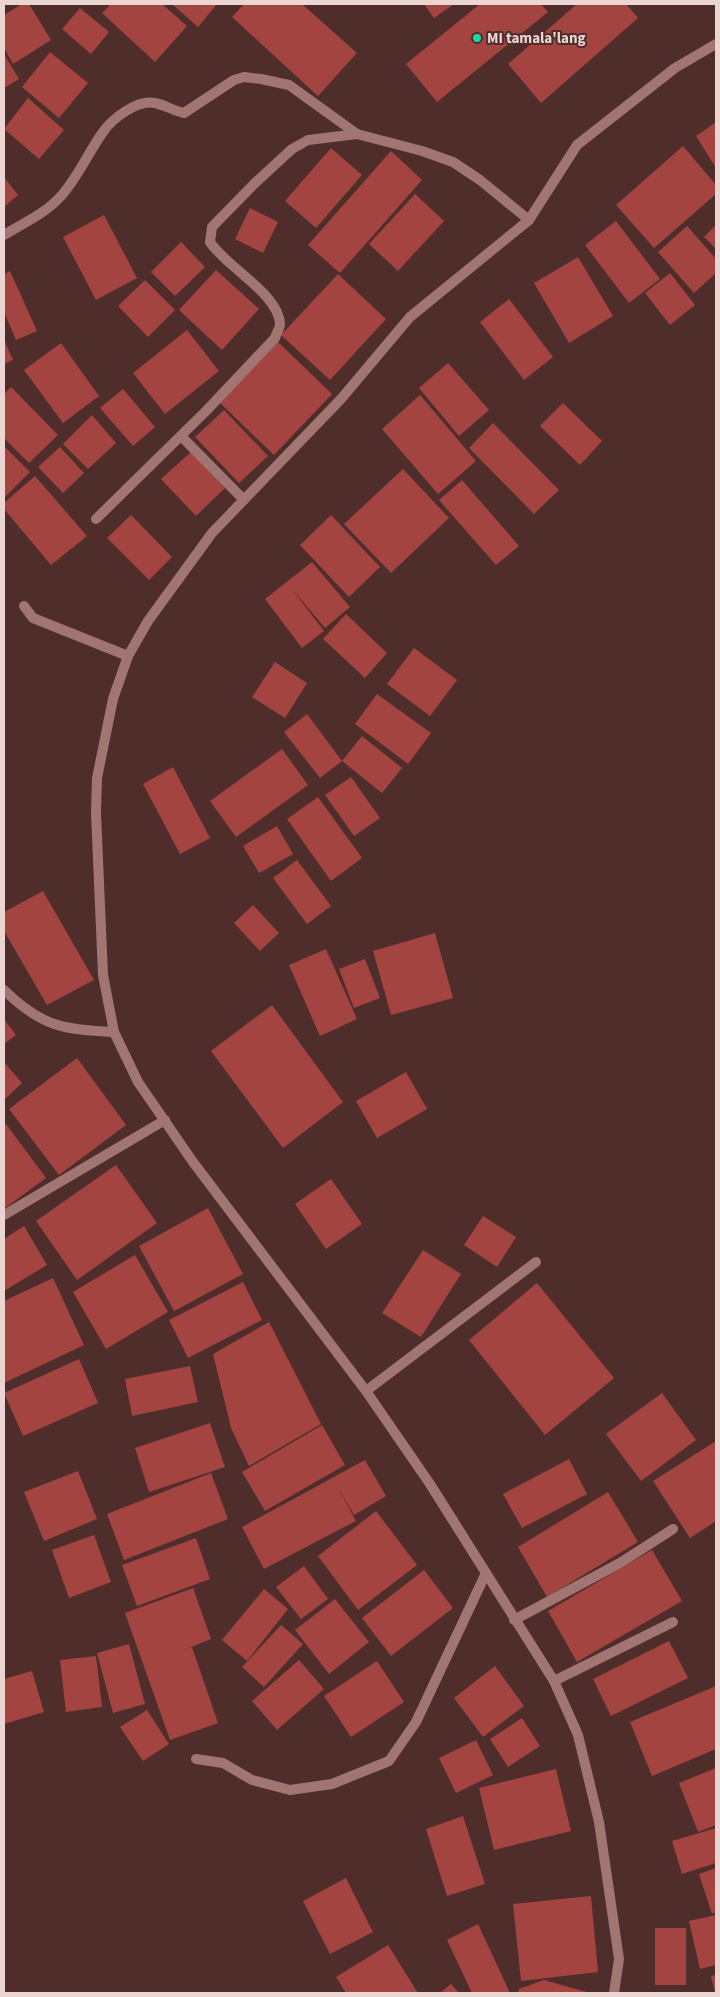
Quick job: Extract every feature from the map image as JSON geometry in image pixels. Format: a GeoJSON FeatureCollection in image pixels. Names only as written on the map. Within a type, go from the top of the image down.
{"type":"FeatureCollection","features":[{"type":"Feature","properties":{"kind":"street"},"geometry":{"type":"LineString","coordinates":[[614,1993],[619,1959],[599,1822],[578,1735],[554,1681],[430,1484],[366,1391],[193,1162],[138,1082],[114,1032],[103,975],[96,804],[97,778],[113,699],[128,656],[148,621],[212,533],[342,399],[410,317],[529,220],[576,145],[675,68],[716,44]]}},
{"type":"Feature","properties":{"kind":"street"},"geometry":{"type":"LineString","coordinates":[[4,235],[38,216],[60,198],[103,132],[120,115],[138,106],[154,103],[169,110],[184,113],[234,80],[244,77],[261,78],[289,85],[357,134],[422,151],[453,162],[480,180],[529,220]]}},
{"type":"Feature","properties":{"kind":"street"},"geometry":{"type":"LineString","coordinates":[[96,519],[275,338],[280,325],[277,311],[270,300],[217,252],[210,242],[212,227],[254,183],[292,149],[308,140],[357,134]]}},
{"type":"Feature","properties":{"kind":"street"},"geometry":{"type":"LineString","coordinates":[[180,436],[244,500]]}},
{"type":"Feature","properties":{"kind":"street"},"geometry":{"type":"LineString","coordinates":[[24,606],[33,618],[128,656]]}},
{"type":"Feature","properties":{"kind":"street"},"geometry":{"type":"LineString","coordinates":[[4,990],[36,1018],[66,1029],[114,1032]]}},
{"type":"Feature","properties":{"kind":"street"},"geometry":{"type":"LineString","coordinates":[[4,1215],[165,1120]]}},
{"type":"Feature","properties":{"kind":"street"},"geometry":{"type":"LineString","coordinates":[[366,1391],[536,1262]]}},
{"type":"Feature","properties":{"kind":"street"},"geometry":{"type":"LineString","coordinates":[[514,1620],[620,1563],[673,1529]]}},
{"type":"Feature","properties":{"kind":"street"},"geometry":{"type":"LineString","coordinates":[[196,1759],[222,1762],[252,1780],[290,1790],[332,1784],[389,1761],[416,1722],[486,1573]]}},
{"type":"Feature","properties":{"kind":"street"},"geometry":{"type":"LineString","coordinates":[[554,1681],[673,1622]]}},
{"type":"Feature","properties":{"kind":"building"},"geometry":{"type":"Polygon","coordinates":[[[22,4],[29,4],[51,40],[13,64],[4,48],[4,15],[22,4]]]}},
{"type":"Feature","properties":{"kind":"building"},"geometry":{"type":"Polygon","coordinates":[[[111,4],[162,4],[187,26],[155,62],[102,13],[111,4]]]}},
{"type":"Feature","properties":{"kind":"building"},"geometry":{"type":"Polygon","coordinates":[[[172,4],[217,4],[198,27],[172,4]]]}},
{"type":"Feature","properties":{"kind":"building"},"geometry":{"type":"Polygon","coordinates":[[[244,4],[302,4],[357,53],[318,96],[232,17],[244,4]]]}},
{"type":"Feature","properties":{"kind":"building"},"geometry":{"type":"Polygon","coordinates":[[[424,4],[454,4],[434,18],[424,4]]]}},
{"type":"Feature","properties":{"kind":"building","name":"MI tamala'lang"},"geometry":{"type":"Polygon","coordinates":[[[480,4],[541,4],[548,12],[437,102],[406,64],[480,4]]]}},
{"type":"Feature","properties":{"kind":"building","name":"MI tamala'lang"},"geometry":{"type":"Polygon","coordinates":[[[577,4],[626,4],[638,18],[541,103],[508,64],[577,4]]]}},
{"type":"Feature","properties":{"kind":"building"},"geometry":{"type":"Polygon","coordinates":[[[80,8],[109,32],[91,54],[62,29],[80,8]]]}},
{"type":"Feature","properties":{"kind":"building"},"geometry":{"type":"Polygon","coordinates":[[[50,52],[88,83],[59,118],[22,87],[50,52]]]}},
{"type":"Feature","properties":{"kind":"building"},"geometry":{"type":"Polygon","coordinates":[[[4,54],[19,79],[4,88],[4,54]]]}},
{"type":"Feature","properties":{"kind":"building"},"geometry":{"type":"Polygon","coordinates":[[[28,98],[64,130],[39,159],[4,129],[28,98]]]}},
{"type":"Feature","properties":{"kind":"building"},"geometry":{"type":"Polygon","coordinates":[[[716,122],[716,168],[696,136],[716,122]]]}},
{"type":"Feature","properties":{"kind":"building"},"geometry":{"type":"Polygon","coordinates":[[[683,146],[716,185],[716,194],[654,248],[616,205],[683,146]]]}},
{"type":"Feature","properties":{"kind":"building"},"geometry":{"type":"Polygon","coordinates":[[[331,148],[362,175],[316,228],[285,201],[331,148]]]}},
{"type":"Feature","properties":{"kind":"building"},"geometry":{"type":"Polygon","coordinates":[[[391,151],[422,180],[340,273],[308,245],[391,151]]]}},
{"type":"Feature","properties":{"kind":"building"},"geometry":{"type":"Polygon","coordinates":[[[4,177],[18,195],[4,207],[4,177]]]}},
{"type":"Feature","properties":{"kind":"building"},"geometry":{"type":"Polygon","coordinates":[[[415,194],[444,221],[398,271],[369,244],[415,194]]]}},
{"type":"Feature","properties":{"kind":"building"},"geometry":{"type":"Polygon","coordinates":[[[250,208],[278,222],[263,253],[235,239],[250,208]]]}},
{"type":"Feature","properties":{"kind":"building"},"geometry":{"type":"Polygon","coordinates":[[[104,215],[137,278],[96,300],[63,237],[104,215]]]}},
{"type":"Feature","properties":{"kind":"building"},"geometry":{"type":"Polygon","coordinates":[[[616,221],[660,279],[629,303],[585,245],[616,221]]]}},
{"type":"Feature","properties":{"kind":"building"},"geometry":{"type":"Polygon","coordinates":[[[716,225],[716,249],[704,237],[716,225]]]}},
{"type":"Feature","properties":{"kind":"building"},"geometry":{"type":"Polygon","coordinates":[[[687,226],[716,259],[716,273],[694,293],[658,252],[687,226]]]}},
{"type":"Feature","properties":{"kind":"building"},"geometry":{"type":"Polygon","coordinates":[[[181,242],[205,267],[175,296],[151,272],[181,242]]]}},
{"type":"Feature","properties":{"kind":"building"},"geometry":{"type":"Polygon","coordinates":[[[578,257],[613,316],[569,343],[534,283],[578,257]]]}},
{"type":"Feature","properties":{"kind":"building"},"geometry":{"type":"Polygon","coordinates":[[[216,270],[259,309],[222,350],[179,310],[216,270]]]}},
{"type":"Feature","properties":{"kind":"building"},"geometry":{"type":"Polygon","coordinates":[[[10,271],[37,331],[16,340],[4,312],[4,274],[10,271]]]}},
{"type":"Feature","properties":{"kind":"building"},"geometry":{"type":"Polygon","coordinates":[[[670,273],[695,305],[670,325],[645,293],[670,273]]]}},
{"type":"Feature","properties":{"kind":"building"},"geometry":{"type":"Polygon","coordinates":[[[338,274],[386,319],[330,380],[281,335],[338,274]]]}},
{"type":"Feature","properties":{"kind":"building"},"geometry":{"type":"Polygon","coordinates":[[[145,280],[175,310],[148,337],[118,306],[145,280]]]}},
{"type":"Feature","properties":{"kind":"building"},"geometry":{"type":"Polygon","coordinates":[[[509,299],[553,357],[524,380],[480,322],[509,299]]]}},
{"type":"Feature","properties":{"kind":"building"},"geometry":{"type":"Polygon","coordinates":[[[187,330],[219,371],[165,414],[133,373],[187,330]]]}},
{"type":"Feature","properties":{"kind":"building"},"geometry":{"type":"Polygon","coordinates":[[[4,340],[13,360],[4,364],[4,340]]]}},
{"type":"Feature","properties":{"kind":"building"},"geometry":{"type":"Polygon","coordinates":[[[277,341],[332,394],[274,455],[219,402],[277,341]]]}},
{"type":"Feature","properties":{"kind":"building"},"geometry":{"type":"Polygon","coordinates":[[[61,343],[99,396],[63,423],[24,370],[61,343]]]}},
{"type":"Feature","properties":{"kind":"building"},"geometry":{"type":"Polygon","coordinates":[[[448,363],[489,410],[459,436],[419,388],[448,363]]]}},
{"type":"Feature","properties":{"kind":"building"},"geometry":{"type":"Polygon","coordinates":[[[11,387],[58,435],[29,463],[4,438],[4,394],[11,387]]]}},
{"type":"Feature","properties":{"kind":"building"},"geometry":{"type":"Polygon","coordinates":[[[123,389],[155,427],[133,446],[100,408],[123,389]]]}},
{"type":"Feature","properties":{"kind":"building"},"geometry":{"type":"Polygon","coordinates":[[[420,395],[476,461],[438,494],[382,429],[420,395]]]}},
{"type":"Feature","properties":{"kind":"building"},"geometry":{"type":"Polygon","coordinates":[[[563,403],[602,441],[580,465],[540,426],[563,403]]]}},
{"type":"Feature","properties":{"kind":"building"},"geometry":{"type":"Polygon","coordinates":[[[224,410],[268,456],[239,483],[195,437],[224,410]]]}},
{"type":"Feature","properties":{"kind":"building"},"geometry":{"type":"Polygon","coordinates":[[[92,415],[116,443],[88,469],[63,444],[92,415]]]}},
{"type":"Feature","properties":{"kind":"building"},"geometry":{"type":"Polygon","coordinates":[[[493,423],[559,490],[534,514],[469,448],[493,423]]]}},
{"type":"Feature","properties":{"kind":"building"},"geometry":{"type":"Polygon","coordinates":[[[4,446],[30,472],[4,498],[4,446]]]}},
{"type":"Feature","properties":{"kind":"building"},"geometry":{"type":"Polygon","coordinates":[[[60,447],[84,473],[63,493],[38,467],[60,447]]]}},
{"type":"Feature","properties":{"kind":"building"},"geometry":{"type":"Polygon","coordinates":[[[191,452],[225,488],[196,516],[161,479],[191,452]]]}},
{"type":"Feature","properties":{"kind":"building"},"geometry":{"type":"Polygon","coordinates":[[[403,469],[449,518],[391,573],[344,524],[403,469]]]}},
{"type":"Feature","properties":{"kind":"building"},"geometry":{"type":"Polygon","coordinates":[[[35,476],[87,536],[51,565],[4,509],[4,503],[35,476]]]}},
{"type":"Feature","properties":{"kind":"building"},"geometry":{"type":"Polygon","coordinates":[[[462,480],[519,546],[496,565],[439,500],[462,480]]]}},
{"type":"Feature","properties":{"kind":"building"},"geometry":{"type":"Polygon","coordinates":[[[131,515],[172,557],[149,580],[107,538],[131,515]]]}},
{"type":"Feature","properties":{"kind":"building"},"geometry":{"type":"Polygon","coordinates":[[[331,515],[380,567],[349,597],[300,545],[331,515]]]}},
{"type":"Feature","properties":{"kind":"building"},"geometry":{"type":"Polygon","coordinates":[[[312,562],[350,607],[325,628],[292,589],[324,631],[302,648],[265,599],[312,562]]]}},
{"type":"Feature","properties":{"kind":"building"},"geometry":{"type":"Polygon","coordinates":[[[346,614],[387,653],[365,678],[323,639],[346,614]]]}},
{"type":"Feature","properties":{"kind":"building"},"geometry":{"type":"Polygon","coordinates":[[[414,648],[457,680],[430,716],[387,684],[414,648]]]}},
{"type":"Feature","properties":{"kind":"building"},"geometry":{"type":"Polygon","coordinates":[[[275,662],[307,683],[285,718],[252,697],[275,662]]]}},
{"type":"Feature","properties":{"kind":"building"},"geometry":{"type":"Polygon","coordinates":[[[377,694],[431,733],[408,764],[355,724],[377,694]]]}},
{"type":"Feature","properties":{"kind":"building"},"geometry":{"type":"Polygon","coordinates":[[[307,714],[342,761],[320,778],[284,732],[307,714]]]}},
{"type":"Feature","properties":{"kind":"building"},"geometry":{"type":"Polygon","coordinates":[[[362,736],[402,768],[382,793],[342,761],[362,736]]]}},
{"type":"Feature","properties":{"kind":"building"},"geometry":{"type":"Polygon","coordinates":[[[282,749],[308,785],[236,837],[210,801],[282,749]]]}},
{"type":"Feature","properties":{"kind":"building"},"geometry":{"type":"Polygon","coordinates":[[[173,767],[210,838],[180,854],[143,784],[173,767]]]}},
{"type":"Feature","properties":{"kind":"building"},"geometry":{"type":"Polygon","coordinates":[[[351,777],[380,818],[354,836],[325,795],[351,777]]]}},
{"type":"Feature","properties":{"kind":"building"},"geometry":{"type":"Polygon","coordinates":[[[318,797],[362,858],[331,881],[287,819],[318,797]]]}},
{"type":"Feature","properties":{"kind":"building"},"geometry":{"type":"Polygon","coordinates":[[[277,826],[293,854],[259,873],[243,846],[277,826]]]}},
{"type":"Feature","properties":{"kind":"building"},"geometry":{"type":"Polygon","coordinates":[[[297,860],[331,906],[307,924],[273,878],[297,860]]]}},
{"type":"Feature","properties":{"kind":"building"},"geometry":{"type":"Polygon","coordinates":[[[43,891],[94,980],[47,1005],[4,931],[4,912],[43,891]]]}},
{"type":"Feature","properties":{"kind":"building"},"geometry":{"type":"Polygon","coordinates":[[[253,905],[279,933],[260,951],[234,923],[253,905]]]}},
{"type":"Feature","properties":{"kind":"building"},"geometry":{"type":"Polygon","coordinates":[[[435,933],[453,998],[391,1015],[373,951],[435,933]]]}},
{"type":"Feature","properties":{"kind":"building"},"geometry":{"type":"Polygon","coordinates":[[[326,949],[357,1019],[320,1036],[289,965],[326,949]]]}},
{"type":"Feature","properties":{"kind":"building"},"geometry":{"type":"Polygon","coordinates":[[[365,959],[380,998],[354,1008],[339,969],[365,959]]]}},
{"type":"Feature","properties":{"kind":"building"},"geometry":{"type":"Polygon","coordinates":[[[272,1005],[343,1102],[283,1148],[211,1051],[272,1005]]]}},
{"type":"Feature","properties":{"kind":"building"},"geometry":{"type":"Polygon","coordinates":[[[4,1019],[16,1035],[4,1044],[4,1019]]]}},
{"type":"Feature","properties":{"kind":"building"},"geometry":{"type":"Polygon","coordinates":[[[77,1058],[126,1125],[59,1175],[9,1109],[77,1058]]]}},
{"type":"Feature","properties":{"kind":"building"},"geometry":{"type":"Polygon","coordinates":[[[4,1062],[22,1083],[4,1100],[4,1062]]]}},
{"type":"Feature","properties":{"kind":"building"},"geometry":{"type":"Polygon","coordinates":[[[406,1072],[427,1109],[377,1138],[356,1101],[406,1072]]]}},
{"type":"Feature","properties":{"kind":"building"},"geometry":{"type":"Polygon","coordinates":[[[6,1124],[46,1178],[5,1208],[4,1126],[6,1124]]]}},
{"type":"Feature","properties":{"kind":"building"},"geometry":{"type":"Polygon","coordinates":[[[116,1165],[157,1223],[77,1280],[36,1221],[116,1165]]]}},
{"type":"Feature","properties":{"kind":"building"},"geometry":{"type":"Polygon","coordinates":[[[331,1179],[362,1224],[326,1249],[295,1204],[331,1179]]]}},
{"type":"Feature","properties":{"kind":"building"},"geometry":{"type":"Polygon","coordinates":[[[208,1208],[243,1274],[174,1311],[139,1246],[208,1208]]]}},
{"type":"Feature","properties":{"kind":"building"},"geometry":{"type":"Polygon","coordinates":[[[483,1216],[516,1237],[497,1267],[464,1245],[483,1216]]]}},
{"type":"Feature","properties":{"kind":"building"},"geometry":{"type":"Polygon","coordinates":[[[24,1226],[47,1265],[4,1291],[4,1239],[24,1226]]]}},
{"type":"Feature","properties":{"kind":"building"},"geometry":{"type":"Polygon","coordinates":[[[423,1250],[461,1274],[421,1337],[382,1313],[423,1250]]]}},
{"type":"Feature","properties":{"kind":"building"},"geometry":{"type":"Polygon","coordinates":[[[135,1255],[168,1312],[106,1349],[73,1292],[135,1255]]]}},
{"type":"Feature","properties":{"kind":"building"},"geometry":{"type":"Polygon","coordinates":[[[53,1278],[84,1345],[4,1383],[4,1301],[53,1278]]]}},
{"type":"Feature","properties":{"kind":"building"},"geometry":{"type":"Polygon","coordinates":[[[243,1282],[262,1320],[188,1358],[169,1320],[243,1282]]]}},
{"type":"Feature","properties":{"kind":"building"},"geometry":{"type":"Polygon","coordinates":[[[537,1283],[614,1378],[545,1435],[469,1340],[537,1283]]]}},
{"type":"Feature","properties":{"kind":"building"},"geometry":{"type":"Polygon","coordinates":[[[269,1322],[321,1424],[249,1466],[231,1428],[213,1354],[269,1322]]]}},
{"type":"Feature","properties":{"kind":"building"},"geometry":{"type":"Polygon","coordinates":[[[79,1359],[98,1403],[23,1436],[4,1393],[79,1359]]]}},
{"type":"Feature","properties":{"kind":"building"},"geometry":{"type":"Polygon","coordinates":[[[190,1366],[198,1402],[132,1416],[125,1379],[190,1366]]]}},
{"type":"Feature","properties":{"kind":"building"},"geometry":{"type":"Polygon","coordinates":[[[662,1393],[696,1440],[641,1481],[606,1434],[662,1393]]]}},
{"type":"Feature","properties":{"kind":"building"},"geometry":{"type":"Polygon","coordinates":[[[210,1423],[225,1467],[149,1492],[135,1448],[210,1423]]]}},
{"type":"Feature","properties":{"kind":"building"},"geometry":{"type":"Polygon","coordinates":[[[322,1425],[345,1465],[265,1511],[242,1472],[322,1425]]]}},
{"type":"Feature","properties":{"kind":"building"},"geometry":{"type":"Polygon","coordinates":[[[716,1441],[716,1521],[690,1538],[653,1481],[716,1441]]]}},
{"type":"Feature","properties":{"kind":"building"},"geometry":{"type":"Polygon","coordinates":[[[569,1459],[587,1494],[522,1528],[503,1494],[569,1459]]]}},
{"type":"Feature","properties":{"kind":"building"},"geometry":{"type":"Polygon","coordinates":[[[365,1460],[386,1496],[354,1515],[339,1489],[356,1521],[264,1569],[242,1527],[365,1460]]]}},
{"type":"Feature","properties":{"kind":"building"},"geometry":{"type":"Polygon","coordinates":[[[78,1471],[97,1519],[44,1541],[24,1492],[78,1471]]]}},
{"type":"Feature","properties":{"kind":"building"},"geometry":{"type":"Polygon","coordinates":[[[211,1473],[228,1519],[124,1560],[107,1514],[211,1473]]]}},
{"type":"Feature","properties":{"kind":"building"},"geometry":{"type":"Polygon","coordinates":[[[608,1492],[638,1542],[547,1597],[518,1547],[608,1492]]]}},
{"type":"Feature","properties":{"kind":"building"},"geometry":{"type":"Polygon","coordinates":[[[376,1511],[417,1565],[358,1610],[318,1556],[376,1511]]]}},
{"type":"Feature","properties":{"kind":"building"},"geometry":{"type":"Polygon","coordinates":[[[94,1535],[111,1582],[69,1598],[52,1550],[94,1535]]]}},
{"type":"Feature","properties":{"kind":"building"},"geometry":{"type":"Polygon","coordinates":[[[196,1538],[210,1579],[137,1606],[122,1565],[196,1538]]]}},
{"type":"Feature","properties":{"kind":"building"},"geometry":{"type":"Polygon","coordinates":[[[652,1550],[682,1601],[577,1662],[548,1611],[652,1550]]]}},
{"type":"Feature","properties":{"kind":"building"},"geometry":{"type":"Polygon","coordinates":[[[304,1566],[328,1599],[301,1619],[276,1587],[304,1566]]]}},
{"type":"Feature","properties":{"kind":"building"},"geometry":{"type":"Polygon","coordinates":[[[424,1570],[453,1608],[391,1656],[362,1618],[424,1570]]]}},
{"type":"Feature","properties":{"kind":"building"},"geometry":{"type":"Polygon","coordinates":[[[193,1588],[211,1639],[181,1651],[192,1647],[218,1723],[170,1740],[125,1613],[193,1588]]]}},
{"type":"Feature","properties":{"kind":"building"},"geometry":{"type":"Polygon","coordinates":[[[264,1589],[288,1609],[247,1661],[222,1640],[264,1589]]]}},
{"type":"Feature","properties":{"kind":"building"},"geometry":{"type":"Polygon","coordinates":[[[335,1599],[369,1642],[329,1674],[295,1630],[335,1599]]]}},
{"type":"Feature","properties":{"kind":"building"},"geometry":{"type":"Polygon","coordinates":[[[281,1625],[303,1644],[264,1687],[242,1667],[281,1625]]]}},
{"type":"Feature","properties":{"kind":"building"},"geometry":{"type":"Polygon","coordinates":[[[669,1641],[688,1678],[611,1716],[593,1679],[669,1641]]]}},
{"type":"Feature","properties":{"kind":"building"},"geometry":{"type":"Polygon","coordinates":[[[129,1644],[145,1704],[113,1713],[97,1653],[129,1644]]]}},
{"type":"Feature","properties":{"kind":"building"},"geometry":{"type":"Polygon","coordinates":[[[96,1656],[102,1707],[66,1712],[60,1660],[96,1656]]]}},
{"type":"Feature","properties":{"kind":"building"},"geometry":{"type":"Polygon","coordinates":[[[299,1660],[324,1689],[277,1730],[252,1701],[299,1660]]]}},
{"type":"Feature","properties":{"kind":"building"},"geometry":{"type":"Polygon","coordinates":[[[377,1661],[404,1702],[351,1737],[324,1696],[377,1661]]]}},
{"type":"Feature","properties":{"kind":"building"},"geometry":{"type":"Polygon","coordinates":[[[495,1666],[524,1706],[483,1737],[454,1698],[495,1666]]]}},
{"type":"Feature","properties":{"kind":"building"},"geometry":{"type":"Polygon","coordinates":[[[32,1671],[44,1712],[4,1724],[4,1679],[32,1671]]]}},
{"type":"Feature","properties":{"kind":"building"},"geometry":{"type":"Polygon","coordinates":[[[716,1686],[716,1749],[652,1776],[630,1722],[716,1686]]]}},
{"type":"Feature","properties":{"kind":"building"},"geometry":{"type":"Polygon","coordinates":[[[147,1710],[169,1744],[143,1761],[120,1727],[147,1710]]]}},
{"type":"Feature","properties":{"kind":"building"},"geometry":{"type":"Polygon","coordinates":[[[522,1718],[540,1746],[508,1767],[490,1739],[522,1718]]]}},
{"type":"Feature","properties":{"kind":"building"},"geometry":{"type":"Polygon","coordinates":[[[476,1740],[493,1775],[456,1793],[439,1758],[476,1740]]]}},
{"type":"Feature","properties":{"kind":"building"},"geometry":{"type":"Polygon","coordinates":[[[716,1768],[716,1825],[698,1832],[679,1783],[716,1768]]]}},
{"type":"Feature","properties":{"kind":"building"},"geometry":{"type":"Polygon","coordinates":[[[556,1769],[571,1831],[494,1850],[479,1788],[556,1769]]]}},
{"type":"Feature","properties":{"kind":"building"},"geometry":{"type":"Polygon","coordinates":[[[463,1816],[485,1884],[447,1896],[426,1829],[463,1816]]]}},
{"type":"Feature","properties":{"kind":"building"},"geometry":{"type":"Polygon","coordinates":[[[716,1828],[716,1863],[682,1874],[672,1841],[716,1828]]]}},
{"type":"Feature","properties":{"kind":"building"},"geometry":{"type":"Polygon","coordinates":[[[716,1868],[716,1912],[712,1914],[699,1874],[716,1868]]]}},
{"type":"Feature","properties":{"kind":"building"},"geometry":{"type":"Polygon","coordinates":[[[346,1878],[373,1932],[330,1954],[303,1901],[346,1878]]]}},
{"type":"Feature","properties":{"kind":"building"},"geometry":{"type":"Polygon","coordinates":[[[591,1896],[598,1972],[521,1981],[513,1904],[591,1896]]]}},
{"type":"Feature","properties":{"kind":"building"},"geometry":{"type":"Polygon","coordinates":[[[716,1915],[716,1965],[700,1969],[689,1921],[716,1915]]]}},
{"type":"Feature","properties":{"kind":"building"},"geometry":{"type":"Polygon","coordinates":[[[478,1924],[510,1993],[472,1993],[447,1940],[478,1924]]]}},
{"type":"Feature","properties":{"kind":"building"},"geometry":{"type":"Polygon","coordinates":[[[655,1928],[686,1928],[686,1985],[655,1985],[655,1928]]]}},
{"type":"Feature","properties":{"kind":"building"},"geometry":{"type":"Polygon","coordinates":[[[388,1945],[418,1993],[346,1993],[336,1977],[388,1945]]]}},
{"type":"Feature","properties":{"kind":"building"},"geometry":{"type":"Polygon","coordinates":[[[716,1975],[716,1993],[715,1993],[711,1976],[716,1975]]]}},
{"type":"Feature","properties":{"kind":"building"},"geometry":{"type":"Polygon","coordinates":[[[544,1980],[590,1993],[518,1993],[519,1989],[544,1980]]]}},
{"type":"Feature","properties":{"kind":"building"},"geometry":{"type":"Polygon","coordinates":[[[451,1984],[459,1993],[440,1993],[451,1984]]]}},
{"type":"Feature","properties":{"kind":"place","name":"MI tamala'lang"},"geometry":{"type":"Point","coordinates":[477,38]}}]}
